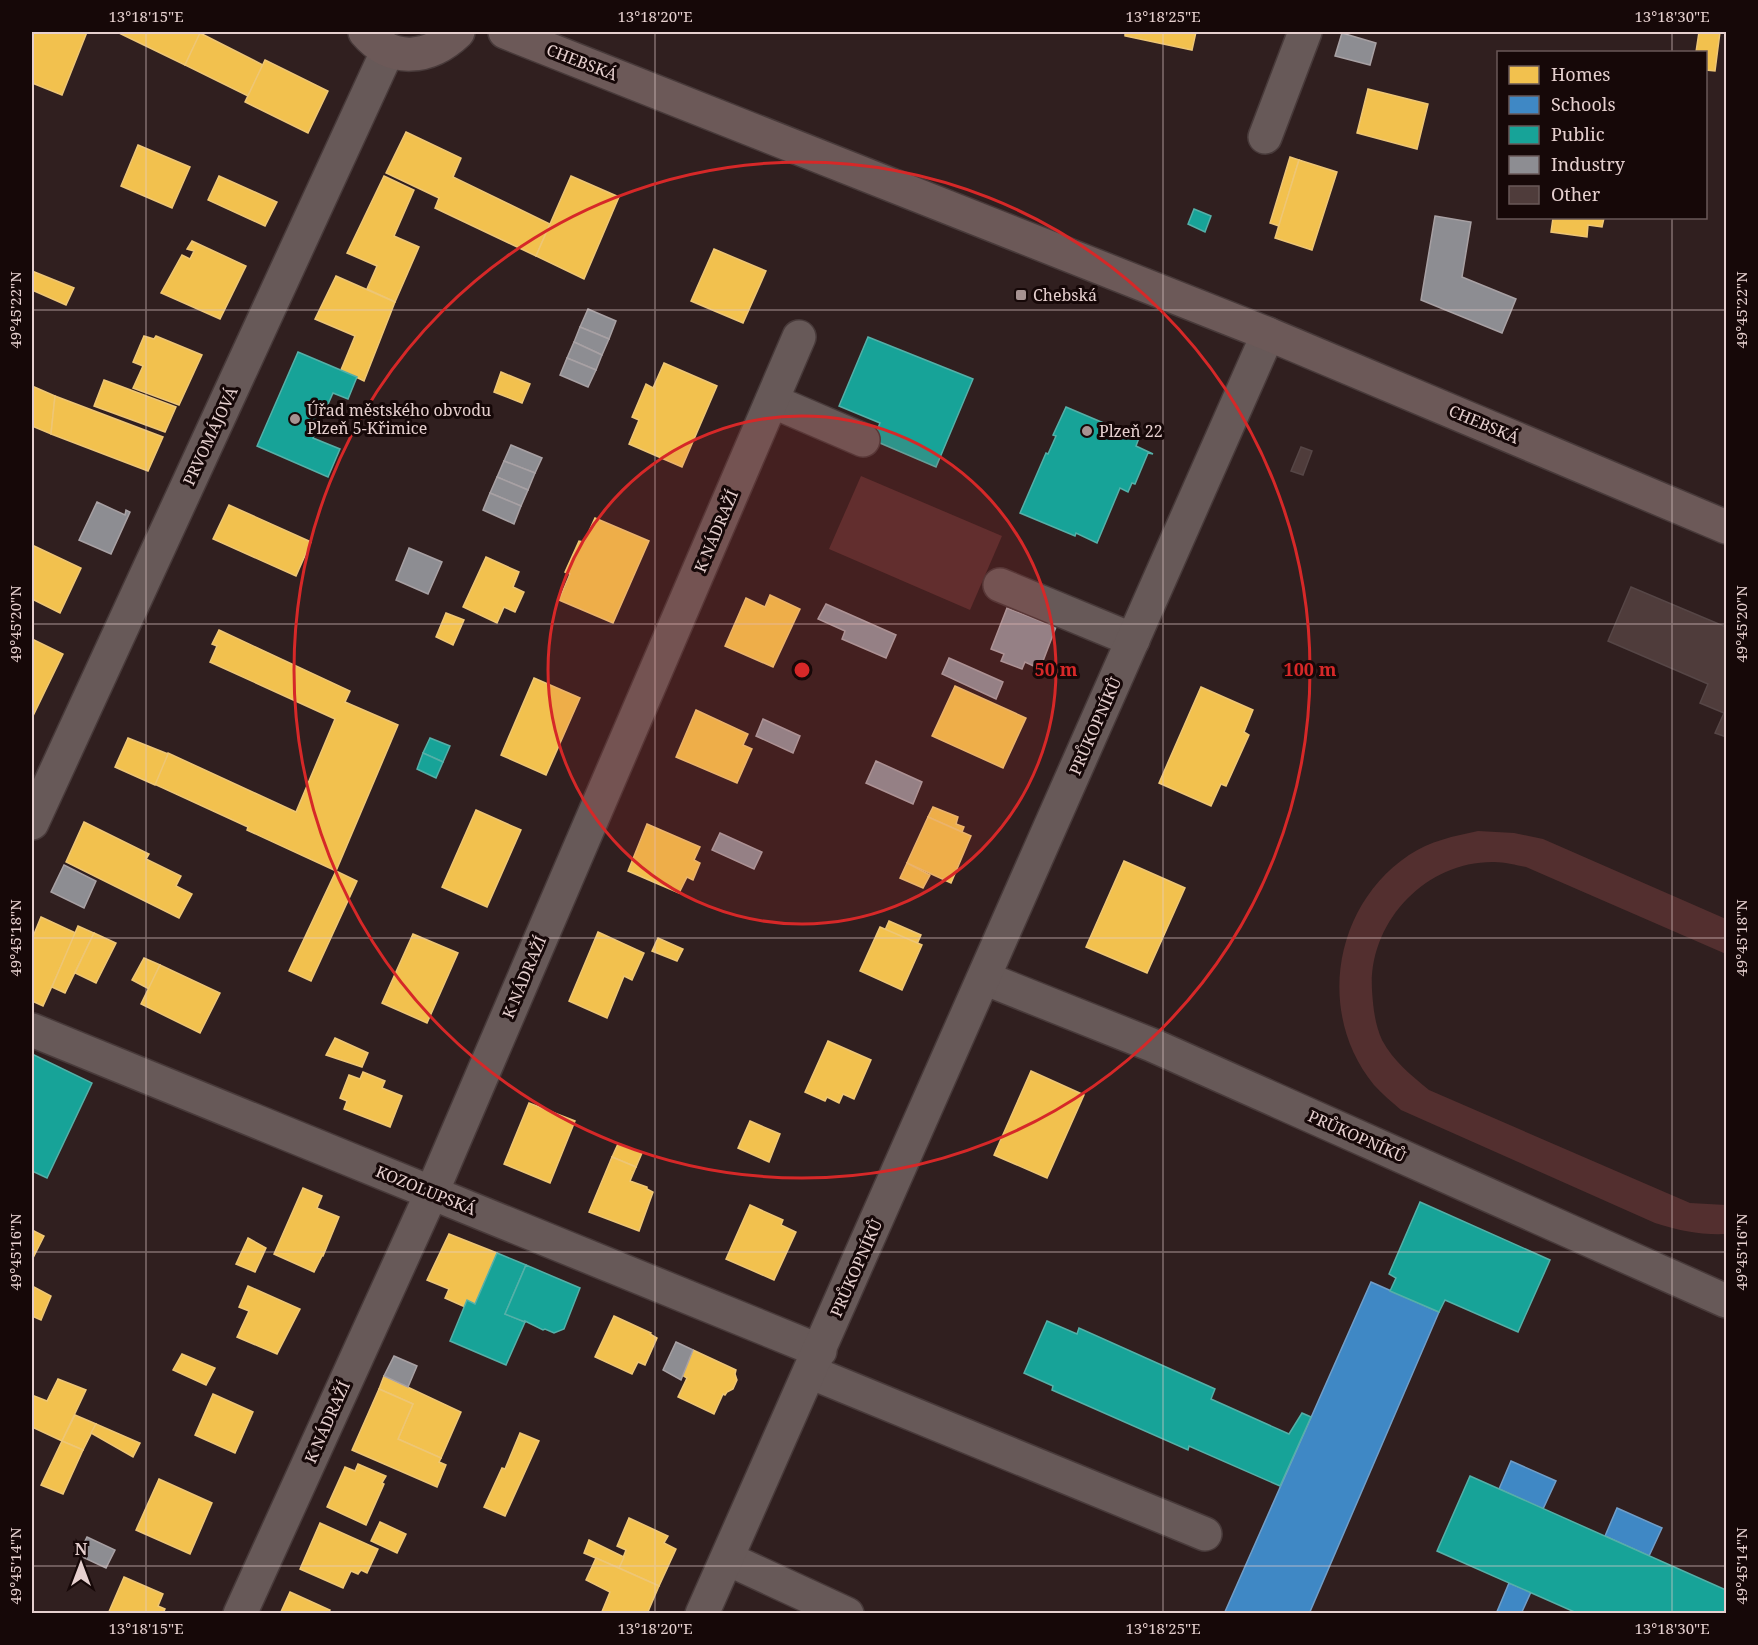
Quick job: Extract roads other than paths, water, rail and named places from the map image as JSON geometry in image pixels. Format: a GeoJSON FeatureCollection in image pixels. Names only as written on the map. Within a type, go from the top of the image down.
{"type":"FeatureCollection","features":[{"type":"Feature","properties":{"kind":"main road"},"geometry":{"type":"LineString","coordinates":[[376,41],[407,54],[426,52],[443,45],[458,32]]}},
{"type":"Feature","properties":{"kind":"main road","name":"CHEBSKÁ"},"geometry":{"type":"LineString","coordinates":[[505,32],[1268,334],[1726,527]]}},
{"type":"Feature","properties":{"kind":"street"},"geometry":{"type":"LineString","coordinates":[[1266,137],[1305,32]]}},
{"type":"Feature","properties":{"kind":"street","name":"PRVOMÁJOVÁ"},"geometry":{"type":"LineString","coordinates":[[32,824],[376,41]]}},
{"type":"Feature","properties":{"kind":"street","name":"PRŮKOPNÍKŮ"},"geometry":{"type":"LineString","coordinates":[[702,1614],[1268,334]]}},
{"type":"Feature","properties":{"kind":"street","name":"K NÁDRAŽÍ"},"geometry":{"type":"LineString","coordinates":[[240,1614],[432,1192],[799,337]]}},
{"type":"Feature","properties":{"kind":"street"},"geometry":{"type":"LineString","coordinates":[[772,401],[863,440]]}},
{"type":"Feature","properties":{"kind":"street"},"geometry":{"type":"LineString","coordinates":[[1000,585],[1133,640]]}},
{"type":"Feature","properties":{"kind":"street","name":"PRŮKOPNÍKŮ"},"geometry":{"type":"LineString","coordinates":[[984,978],[1152,1045],[1726,1301]]}},
{"type":"Feature","properties":{"kind":"street","name":"KOZOLUPSKÁ"},"geometry":{"type":"LineString","coordinates":[[32,1030],[432,1192],[1205,1534]]}},
{"type":"Feature","properties":{"kind":"street"},"geometry":{"type":"LineString","coordinates":[[728,1559],[847,1614]]}},
{"type":"Feature","properties":{"kind":"place","name":"Chebská"},"geometry":{"type":"Point","coordinates":[1021,295]}},
{"type":"Feature","properties":{"kind":"place","name":"Úřad městského obvodu Plzeň 5-Křimice"},"geometry":{"type":"Point","coordinates":[295,419]}},
{"type":"Feature","properties":{"kind":"place","name":"Plzeň 22"},"geometry":{"type":"Point","coordinates":[1087,431]}}]}
